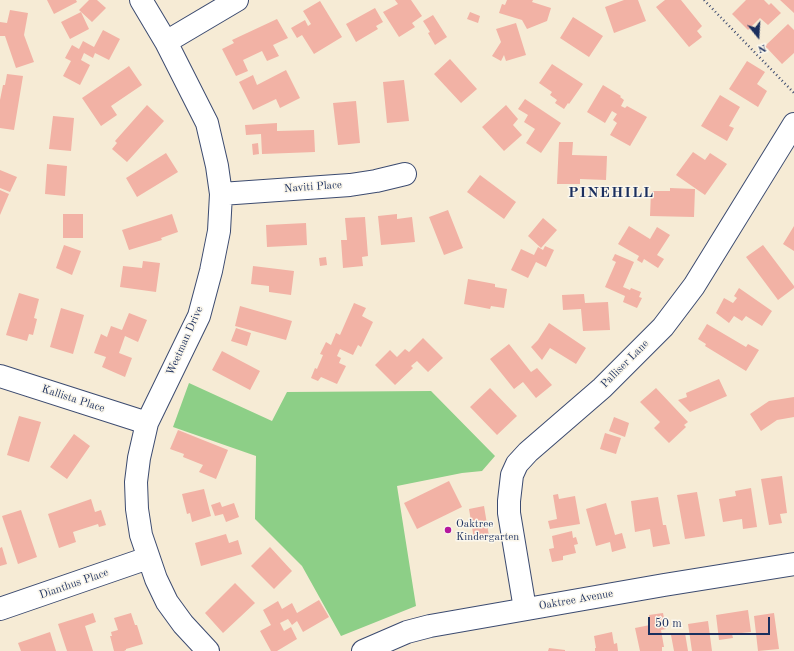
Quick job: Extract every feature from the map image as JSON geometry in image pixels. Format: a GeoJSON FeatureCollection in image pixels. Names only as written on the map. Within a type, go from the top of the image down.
{"type":"FeatureCollection","features":[{"type":"Feature","properties":{"kind":"street","name":"Weetman Drive"},"geometry":{"type":"LineString","coordinates":[[141,0],[166,42],[207,123],[217,166],[220,194],[219,231],[211,271],[199,316],[147,423],[139,458],[136,482],[137,509],[141,534],[148,558],[167,602],[183,624],[208,651]]}},
{"type":"Feature","properties":{"kind":"street"},"geometry":{"type":"LineString","coordinates":[[166,42],[237,0]]}},
{"type":"Feature","properties":{"kind":"street","name":"Palliser Lane"},"geometry":{"type":"LineString","coordinates":[[525,609],[509,513],[512,475],[517,464],[528,452],[602,388],[663,327],[694,286],[794,124]]}},
{"type":"Feature","properties":{"kind":"street","name":"Naviti Place"},"geometry":{"type":"LineString","coordinates":[[220,194],[350,185],[405,174]]}},
{"type":"Feature","properties":{"kind":"street","name":"Kallista Place"},"geometry":{"type":"LineString","coordinates":[[0,376],[147,423]]}},
{"type":"Feature","properties":{"kind":"street","name":"Dianthus Place"},"geometry":{"type":"LineString","coordinates":[[0,609],[148,558]]}},
{"type":"Feature","properties":{"kind":"street","name":"Oaktree Avenue"},"geometry":{"type":"LineString","coordinates":[[363,651],[407,632],[430,626],[794,564]]}},
{"type":"Feature","properties":{"kind":"path"},"geometry":{"type":"LineString","coordinates":[[704,0],[794,93]]}},
{"type":"Feature","properties":{"kind":"green space"},"geometry":{"type":"Polygon","coordinates":[[[189,383],[272,421],[287,392],[431,391],[495,456],[482,471],[462,473],[397,486],[416,606],[341,636],[302,566],[255,519],[256,456],[173,427],[189,383]]]}},
{"type":"Feature","properties":{"kind":"building"},"geometry":{"type":"Polygon","coordinates":[[[47,0],[76,0],[77,2],[54,14],[47,0]]]}},
{"type":"Feature","properties":{"kind":"building"},"geometry":{"type":"Polygon","coordinates":[[[89,0],[97,0],[106,8],[92,22],[79,10],[89,0]]]}},
{"type":"Feature","properties":{"kind":"building"},"geometry":{"type":"Polygon","coordinates":[[[395,0],[411,0],[422,16],[412,23],[415,27],[399,37],[383,12],[398,4],[395,0]]]}},
{"type":"Feature","properties":{"kind":"building"},"geometry":{"type":"Polygon","coordinates":[[[507,0],[533,0],[532,2],[551,8],[547,21],[527,29],[522,20],[499,13],[502,4],[505,5],[507,0]]]}},
{"type":"Feature","properties":{"kind":"building"},"geometry":{"type":"Polygon","coordinates":[[[624,0],[638,0],[646,21],[614,33],[605,7],[624,0]]]}},
{"type":"Feature","properties":{"kind":"building"},"geometry":{"type":"Polygon","coordinates":[[[665,0],[681,0],[702,26],[697,31],[702,37],[689,47],[656,7],[665,0]]]}},
{"type":"Feature","properties":{"kind":"building"},"geometry":{"type":"Polygon","coordinates":[[[746,0],[764,0],[769,5],[771,3],[781,13],[768,25],[760,18],[748,30],[732,14],[746,0]]]}},
{"type":"Feature","properties":{"kind":"building"},"geometry":{"type":"Polygon","coordinates":[[[780,0],[794,0],[794,13],[780,0]]]}},
{"type":"Feature","properties":{"kind":"building"},"geometry":{"type":"Polygon","coordinates":[[[320,1],[342,37],[314,54],[302,35],[297,38],[291,28],[305,20],[308,26],[311,24],[303,11],[320,1]]]}},
{"type":"Feature","properties":{"kind":"building"},"geometry":{"type":"Polygon","coordinates":[[[375,8],[383,22],[376,26],[378,29],[356,42],[346,24],[375,8]]]}},
{"type":"Feature","properties":{"kind":"building"},"geometry":{"type":"Polygon","coordinates":[[[10,10],[28,13],[24,35],[34,62],[16,68],[5,36],[0,36],[0,22],[7,23],[10,10]]]}},
{"type":"Feature","properties":{"kind":"building"},"geometry":{"type":"Polygon","coordinates":[[[81,12],[89,29],[70,39],[61,22],[81,12]]]}},
{"type":"Feature","properties":{"kind":"building"},"geometry":{"type":"Polygon","coordinates":[[[470,12],[480,16],[478,23],[467,19],[470,12]]]}},
{"type":"Feature","properties":{"kind":"building"},"geometry":{"type":"Polygon","coordinates":[[[433,15],[447,37],[435,45],[428,33],[430,32],[423,21],[433,15]]]}},
{"type":"Feature","properties":{"kind":"building"},"geometry":{"type":"Polygon","coordinates":[[[573,17],[603,36],[589,57],[560,38],[573,17]]]}},
{"type":"Feature","properties":{"kind":"building"},"geometry":{"type":"Polygon","coordinates":[[[277,19],[288,38],[273,45],[279,56],[267,61],[262,51],[243,60],[248,71],[236,76],[222,49],[234,43],[232,40],[277,19]]]}},
{"type":"Feature","properties":{"kind":"building"},"geometry":{"type":"Polygon","coordinates":[[[516,23],[526,55],[506,61],[504,55],[501,61],[492,56],[501,42],[496,29],[516,23]]]}},
{"type":"Feature","properties":{"kind":"building"},"geometry":{"type":"Polygon","coordinates":[[[788,24],[794,30],[794,53],[782,64],[765,46],[788,24]]]}},
{"type":"Feature","properties":{"kind":"building"},"geometry":{"type":"Polygon","coordinates":[[[103,30],[120,39],[109,60],[95,53],[93,58],[84,53],[81,60],[90,65],[80,85],[63,76],[71,61],[65,58],[72,45],[79,49],[83,41],[94,47],[103,30]]]}},
{"type":"Feature","properties":{"kind":"building"},"geometry":{"type":"Polygon","coordinates":[[[450,59],[477,89],[461,103],[434,74],[450,59]]]}},
{"type":"Feature","properties":{"kind":"building"},"geometry":{"type":"Polygon","coordinates":[[[747,61],[765,72],[757,84],[767,91],[758,107],[729,89],[747,61]]]}},
{"type":"Feature","properties":{"kind":"building"},"geometry":{"type":"Polygon","coordinates":[[[552,64],[583,84],[564,109],[555,103],[557,100],[550,95],[552,92],[539,83],[552,64]]]}},
{"type":"Feature","properties":{"kind":"building"},"geometry":{"type":"Polygon","coordinates":[[[129,66],[142,85],[111,106],[117,115],[101,126],[82,98],[129,66]]]}},
{"type":"Feature","properties":{"kind":"building"},"geometry":{"type":"Polygon","coordinates":[[[286,70],[300,98],[280,108],[276,99],[253,110],[239,82],[253,75],[257,85],[286,70]]]}},
{"type":"Feature","properties":{"kind":"building"},"geometry":{"type":"Polygon","coordinates":[[[7,74],[23,76],[14,130],[0,128],[0,100],[7,74]]]}},
{"type":"Feature","properties":{"kind":"building"},"geometry":{"type":"Polygon","coordinates":[[[404,80],[409,121],[387,123],[383,82],[404,80]]]}},
{"type":"Feature","properties":{"kind":"building"},"geometry":{"type":"Polygon","coordinates":[[[603,85],[621,96],[620,97],[624,100],[621,106],[625,108],[627,106],[647,117],[630,146],[610,135],[617,123],[613,120],[617,114],[612,111],[605,123],[587,112],[603,85]]]}},
{"type":"Feature","properties":{"kind":"building"},"geometry":{"type":"Polygon","coordinates":[[[720,95],[740,107],[729,126],[734,128],[727,141],[701,126],[720,95]]]}},
{"type":"Feature","properties":{"kind":"building"},"geometry":{"type":"Polygon","coordinates":[[[525,99],[561,123],[541,153],[526,143],[535,129],[524,122],[528,115],[518,109],[525,99]]]}},
{"type":"Feature","properties":{"kind":"building"},"geometry":{"type":"Polygon","coordinates":[[[356,101],[360,143],[338,145],[333,103],[356,101]]]}},
{"type":"Feature","properties":{"kind":"building"},"geometry":{"type":"Polygon","coordinates":[[[147,105],[164,121],[127,162],[112,149],[117,143],[115,141],[147,105]]]}},
{"type":"Feature","properties":{"kind":"building"},"geometry":{"type":"Polygon","coordinates":[[[506,105],[518,119],[513,125],[522,135],[504,151],[482,127],[506,105]]]}},
{"type":"Feature","properties":{"kind":"building"},"geometry":{"type":"Polygon","coordinates":[[[53,116],[74,118],[71,151],[49,149],[53,116]]]}},
{"type":"Feature","properties":{"kind":"building"},"geometry":{"type":"Polygon","coordinates":[[[277,123],[277,131],[314,130],[315,152],[262,154],[261,134],[246,135],[245,125],[277,123]]]}},
{"type":"Feature","properties":{"kind":"building"},"geometry":{"type":"Polygon","coordinates":[[[559,142],[573,142],[572,155],[607,156],[606,180],[580,179],[580,184],[557,184],[559,142]]]}},
{"type":"Feature","properties":{"kind":"building"},"geometry":{"type":"Polygon","coordinates":[[[258,143],[259,154],[253,155],[252,144],[258,143]]]}},
{"type":"Feature","properties":{"kind":"building"},"geometry":{"type":"Polygon","coordinates":[[[693,152],[705,160],[710,153],[727,164],[705,195],[676,175],[693,152]]]}},
{"type":"Feature","properties":{"kind":"building"},"geometry":{"type":"Polygon","coordinates":[[[166,153],[178,172],[137,197],[126,178],[166,153]]]}},
{"type":"Feature","properties":{"kind":"building"},"geometry":{"type":"Polygon","coordinates":[[[47,164],[67,166],[65,196],[45,194],[47,164]]]}},
{"type":"Feature","properties":{"kind":"building"},"geometry":{"type":"Polygon","coordinates":[[[0,170],[17,177],[10,192],[0,188],[0,170]]]}},
{"type":"Feature","properties":{"kind":"building"},"geometry":{"type":"Polygon","coordinates":[[[480,175],[516,202],[504,219],[467,192],[480,175]]]}},
{"type":"Feature","properties":{"kind":"building"},"geometry":{"type":"Polygon","coordinates":[[[670,188],[695,189],[694,217],[650,216],[651,191],[670,191],[670,188]]]}},
{"type":"Feature","properties":{"kind":"building"},"geometry":{"type":"Polygon","coordinates":[[[0,190],[9,194],[0,215],[0,190]]]}},
{"type":"Feature","properties":{"kind":"building"},"geometry":{"type":"Polygon","coordinates":[[[448,210],[463,248],[444,255],[429,217],[448,210]]]}},
{"type":"Feature","properties":{"kind":"building"},"geometry":{"type":"Polygon","coordinates":[[[63,214],[83,214],[83,238],[63,238],[63,214]]]}},
{"type":"Feature","properties":{"kind":"building"},"geometry":{"type":"Polygon","coordinates":[[[172,214],[178,232],[161,238],[162,240],[129,250],[122,230],[172,214]]]}},
{"type":"Feature","properties":{"kind":"building"},"geometry":{"type":"Polygon","coordinates":[[[397,214],[397,219],[412,217],[415,242],[381,245],[378,216],[397,214]]]}},
{"type":"Feature","properties":{"kind":"building"},"geometry":{"type":"Polygon","coordinates":[[[365,217],[368,256],[362,257],[363,266],[343,268],[341,240],[347,240],[345,218],[365,217]]]}},
{"type":"Feature","properties":{"kind":"building"},"geometry":{"type":"Polygon","coordinates":[[[543,218],[557,230],[541,248],[528,236],[543,218]]]}},
{"type":"Feature","properties":{"kind":"building"},"geometry":{"type":"Polygon","coordinates":[[[306,223],[307,245],[267,247],[266,225],[306,223]]]}},
{"type":"Feature","properties":{"kind":"building"},"geometry":{"type":"Polygon","coordinates":[[[629,226],[650,239],[657,227],[670,235],[657,255],[664,259],[658,268],[644,259],[642,263],[637,260],[639,256],[618,244],[629,226]]]}},
{"type":"Feature","properties":{"kind":"building"},"geometry":{"type":"Polygon","coordinates":[[[794,226],[794,251],[783,244],[794,226]]]}},
{"type":"Feature","properties":{"kind":"building"},"geometry":{"type":"Polygon","coordinates":[[[64,245],[81,251],[72,275],[56,268],[64,245]]]}},
{"type":"Feature","properties":{"kind":"building"},"geometry":{"type":"Polygon","coordinates":[[[763,245],[794,286],[794,288],[778,300],[746,257],[763,245]]]}},
{"type":"Feature","properties":{"kind":"building"},"geometry":{"type":"Polygon","coordinates":[[[545,246],[554,250],[546,267],[536,262],[528,278],[511,270],[521,249],[534,255],[538,247],[543,250],[545,246]]]}},
{"type":"Feature","properties":{"kind":"building"},"geometry":{"type":"Polygon","coordinates":[[[615,254],[634,262],[623,287],[641,292],[639,297],[642,298],[637,308],[623,302],[625,296],[605,287],[616,262],[612,260],[615,254]]]}},
{"type":"Feature","properties":{"kind":"building"},"geometry":{"type":"Polygon","coordinates":[[[326,257],[327,265],[320,266],[319,258],[326,257]]]}},
{"type":"Feature","properties":{"kind":"building"},"geometry":{"type":"Polygon","coordinates":[[[143,261],[160,263],[156,292],[120,287],[123,266],[142,268],[143,261]]]}},
{"type":"Feature","properties":{"kind":"building"},"geometry":{"type":"Polygon","coordinates":[[[253,266],[294,271],[291,295],[269,292],[269,286],[251,284],[253,266]]]}},
{"type":"Feature","properties":{"kind":"building"},"geometry":{"type":"Polygon","coordinates":[[[468,279],[495,284],[495,287],[507,289],[504,308],[491,306],[490,309],[464,304],[468,279]]]}},
{"type":"Feature","properties":{"kind":"building"},"geometry":{"type":"Polygon","coordinates":[[[739,288],[772,311],[762,326],[746,316],[742,321],[734,316],[729,323],[716,313],[724,298],[733,303],[737,298],[734,296],[739,288]]]}},
{"type":"Feature","properties":{"kind":"building"},"geometry":{"type":"Polygon","coordinates":[[[19,293],[39,299],[34,318],[37,319],[33,335],[29,334],[27,341],[6,335],[19,293]]]}},
{"type":"Feature","properties":{"kind":"building"},"geometry":{"type":"Polygon","coordinates":[[[584,294],[585,303],[608,302],[610,330],[583,331],[581,309],[563,310],[562,295],[584,294]]]}},
{"type":"Feature","properties":{"kind":"building"},"geometry":{"type":"Polygon","coordinates":[[[354,303],[366,308],[362,316],[373,322],[361,347],[358,345],[353,355],[340,349],[337,356],[341,358],[339,363],[346,366],[337,384],[321,377],[318,381],[311,378],[323,355],[320,354],[326,342],[331,345],[336,333],[340,335],[354,303]]]}},
{"type":"Feature","properties":{"kind":"building"},"geometry":{"type":"Polygon","coordinates":[[[240,306],[292,321],[286,340],[235,326],[240,306]]]}},
{"type":"Feature","properties":{"kind":"building"},"geometry":{"type":"Polygon","coordinates":[[[61,308],[84,315],[73,354],[50,347],[61,308]]]}},
{"type":"Feature","properties":{"kind":"building"},"geometry":{"type":"Polygon","coordinates":[[[129,313],[147,320],[138,342],[125,336],[119,353],[132,358],[125,377],[102,367],[106,357],[94,353],[101,334],[107,337],[111,326],[122,330],[129,313]]]}},
{"type":"Feature","properties":{"kind":"building"},"geometry":{"type":"Polygon","coordinates":[[[549,323],[586,348],[576,364],[550,348],[542,360],[531,347],[538,340],[549,323]]]}},
{"type":"Feature","properties":{"kind":"building"},"geometry":{"type":"Polygon","coordinates":[[[707,324],[746,347],[748,344],[759,350],[746,371],[705,346],[706,344],[698,339],[707,324]]]}},
{"type":"Feature","properties":{"kind":"building"},"geometry":{"type":"Polygon","coordinates":[[[236,328],[251,333],[247,346],[231,341],[236,328]]]}},
{"type":"Feature","properties":{"kind":"building"},"geometry":{"type":"Polygon","coordinates":[[[423,338],[443,358],[428,372],[417,361],[411,366],[413,368],[395,385],[375,365],[390,350],[397,357],[405,349],[409,352],[423,338]]]}},
{"type":"Feature","properties":{"kind":"building"},"geometry":{"type":"Polygon","coordinates":[[[509,344],[531,372],[537,368],[552,385],[536,398],[523,382],[514,389],[490,359],[509,344]]]}},
{"type":"Feature","properties":{"kind":"building"},"geometry":{"type":"Polygon","coordinates":[[[222,351],[260,371],[250,390],[212,370],[222,351]]]}},
{"type":"Feature","properties":{"kind":"building"},"geometry":{"type":"Polygon","coordinates":[[[719,379],[727,396],[690,412],[678,400],[687,397],[686,393],[719,379]]]}},
{"type":"Feature","properties":{"kind":"building"},"geometry":{"type":"Polygon","coordinates":[[[490,388],[517,416],[497,435],[470,407],[490,388]]]}},
{"type":"Feature","properties":{"kind":"building"},"geometry":{"type":"Polygon","coordinates":[[[656,388],[688,422],[684,425],[686,427],[669,443],[654,428],[660,422],[640,402],[656,388]]]}},
{"type":"Feature","properties":{"kind":"building"},"geometry":{"type":"Polygon","coordinates":[[[794,397],[794,417],[777,420],[761,431],[750,414],[769,401],[794,397]]]}},
{"type":"Feature","properties":{"kind":"building"},"geometry":{"type":"Polygon","coordinates":[[[19,416],[41,422],[29,462],[7,455],[19,416]]]}},
{"type":"Feature","properties":{"kind":"building"},"geometry":{"type":"Polygon","coordinates":[[[614,417],[629,423],[625,437],[609,431],[614,417]]]}},
{"type":"Feature","properties":{"kind":"building"},"geometry":{"type":"Polygon","coordinates":[[[178,430],[228,450],[216,479],[199,472],[203,465],[183,457],[184,454],[170,449],[178,430]]]}},
{"type":"Feature","properties":{"kind":"building"},"geometry":{"type":"Polygon","coordinates":[[[605,433],[621,438],[616,454],[600,449],[605,433]]]}},
{"type":"Feature","properties":{"kind":"building"},"geometry":{"type":"Polygon","coordinates":[[[74,434],[90,446],[67,479],[50,467],[74,434]]]}},
{"type":"Feature","properties":{"kind":"building"},"geometry":{"type":"Polygon","coordinates":[[[782,476],[787,513],[780,514],[782,523],[769,525],[761,479],[782,476]]]}},
{"type":"Feature","properties":{"kind":"building"},"geometry":{"type":"Polygon","coordinates":[[[449,481],[462,507],[417,529],[404,503],[449,481]]]}},
{"type":"Feature","properties":{"kind":"building"},"geometry":{"type":"Polygon","coordinates":[[[751,488],[757,527],[743,529],[742,519],[723,522],[719,499],[736,496],[735,491],[751,488]]]}},
{"type":"Feature","properties":{"kind":"building"},"geometry":{"type":"Polygon","coordinates":[[[204,489],[211,516],[192,522],[190,513],[187,514],[182,494],[204,489]]]}},
{"type":"Feature","properties":{"kind":"building"},"geometry":{"type":"Polygon","coordinates":[[[697,492],[705,536],[685,539],[677,495],[697,492]]]}},
{"type":"Feature","properties":{"kind":"building"},"geometry":{"type":"Polygon","coordinates":[[[558,494],[559,499],[575,496],[580,524],[550,529],[548,521],[557,519],[553,495],[558,494]]]}},
{"type":"Feature","properties":{"kind":"building"},"geometry":{"type":"Polygon","coordinates":[[[658,497],[663,525],[666,525],[670,544],[653,547],[650,529],[635,532],[631,501],[658,497]]]}},
{"type":"Feature","properties":{"kind":"building"},"geometry":{"type":"Polygon","coordinates":[[[91,499],[95,512],[101,510],[106,525],[99,527],[98,524],[73,532],[76,542],[59,548],[48,514],[91,499]]]}},
{"type":"Feature","properties":{"kind":"building"},"geometry":{"type":"Polygon","coordinates":[[[220,502],[222,507],[234,503],[239,517],[226,522],[223,514],[215,516],[211,505],[220,502]]]}},
{"type":"Feature","properties":{"kind":"building"},"geometry":{"type":"Polygon","coordinates":[[[606,503],[615,535],[622,533],[626,548],[612,552],[610,542],[596,546],[586,509],[606,503]]]}},
{"type":"Feature","properties":{"kind":"building"},"geometry":{"type":"Polygon","coordinates":[[[484,506],[489,536],[474,539],[469,509],[484,506]]]}},
{"type":"Feature","properties":{"kind":"building"},"geometry":{"type":"Polygon","coordinates":[[[21,510],[37,557],[18,564],[2,516],[21,510]]]}},
{"type":"Feature","properties":{"kind":"building"},"geometry":{"type":"Polygon","coordinates":[[[572,531],[573,538],[576,537],[578,544],[574,545],[576,553],[563,556],[563,560],[552,562],[549,549],[554,548],[552,536],[572,531]]]}},
{"type":"Feature","properties":{"kind":"building"},"geometry":{"type":"Polygon","coordinates":[[[226,534],[229,543],[238,540],[242,554],[201,566],[195,543],[226,534]]]}},
{"type":"Feature","properties":{"kind":"building"},"geometry":{"type":"Polygon","coordinates":[[[2,547],[7,564],[0,566],[0,548],[2,547]]]}},
{"type":"Feature","properties":{"kind":"building"},"geometry":{"type":"Polygon","coordinates":[[[270,547],[292,571],[274,589],[251,566],[270,547]]]}},
{"type":"Feature","properties":{"kind":"building"},"geometry":{"type":"Polygon","coordinates":[[[235,583],[255,603],[223,633],[205,613],[235,583]]]}},
{"type":"Feature","properties":{"kind":"building"},"geometry":{"type":"Polygon","coordinates":[[[319,600],[329,617],[303,632],[297,621],[292,625],[288,619],[280,623],[284,631],[291,627],[297,639],[277,651],[271,651],[260,631],[271,625],[263,610],[278,601],[282,609],[292,603],[297,613],[319,600]]]}},
{"type":"Feature","properties":{"kind":"building"},"geometry":{"type":"Polygon","coordinates":[[[748,610],[751,632],[732,634],[733,638],[719,640],[716,615],[748,610]]]}},
{"type":"Feature","properties":{"kind":"building"},"geometry":{"type":"Polygon","coordinates":[[[93,613],[96,622],[85,626],[93,651],[67,651],[58,624],[93,613]]]}},
{"type":"Feature","properties":{"kind":"building"},"geometry":{"type":"Polygon","coordinates":[[[131,613],[135,625],[137,625],[143,644],[124,651],[114,651],[110,636],[112,636],[111,632],[118,630],[114,618],[131,613]]]}},
{"type":"Feature","properties":{"kind":"building"},"geometry":{"type":"Polygon","coordinates":[[[663,613],[666,629],[661,630],[664,647],[662,647],[662,651],[640,651],[635,628],[650,625],[649,615],[663,613]]]}},
{"type":"Feature","properties":{"kind":"building"},"geometry":{"type":"Polygon","coordinates":[[[774,613],[779,649],[758,651],[754,616],[774,613]]]}},
{"type":"Feature","properties":{"kind":"building"},"geometry":{"type":"Polygon","coordinates":[[[708,621],[712,651],[692,651],[688,624],[708,621]]]}},
{"type":"Feature","properties":{"kind":"building"},"geometry":{"type":"Polygon","coordinates":[[[50,632],[56,651],[21,651],[18,643],[50,632]]]}},
{"type":"Feature","properties":{"kind":"building"},"geometry":{"type":"Polygon","coordinates":[[[612,632],[614,644],[617,643],[618,651],[595,651],[594,636],[612,632]]]}},
{"type":"Feature","properties":{"kind":"building"},"geometry":{"type":"Polygon","coordinates":[[[685,633],[688,651],[674,651],[671,635],[685,633]]]}},
{"type":"Feature","properties":{"kind":"building"},"geometry":{"type":"Polygon","coordinates":[[[549,648],[565,650],[565,651],[548,651],[549,648]]]}},
{"type":"Feature","properties":{"kind":"place","name":"Oaktree Kindergarten"},"geometry":{"type":"Point","coordinates":[448,530]}},
{"type":"Feature","properties":{"kind":"district","name":"PINEHILL"},"geometry":{"type":"Point","coordinates":[611,193]}}]}
